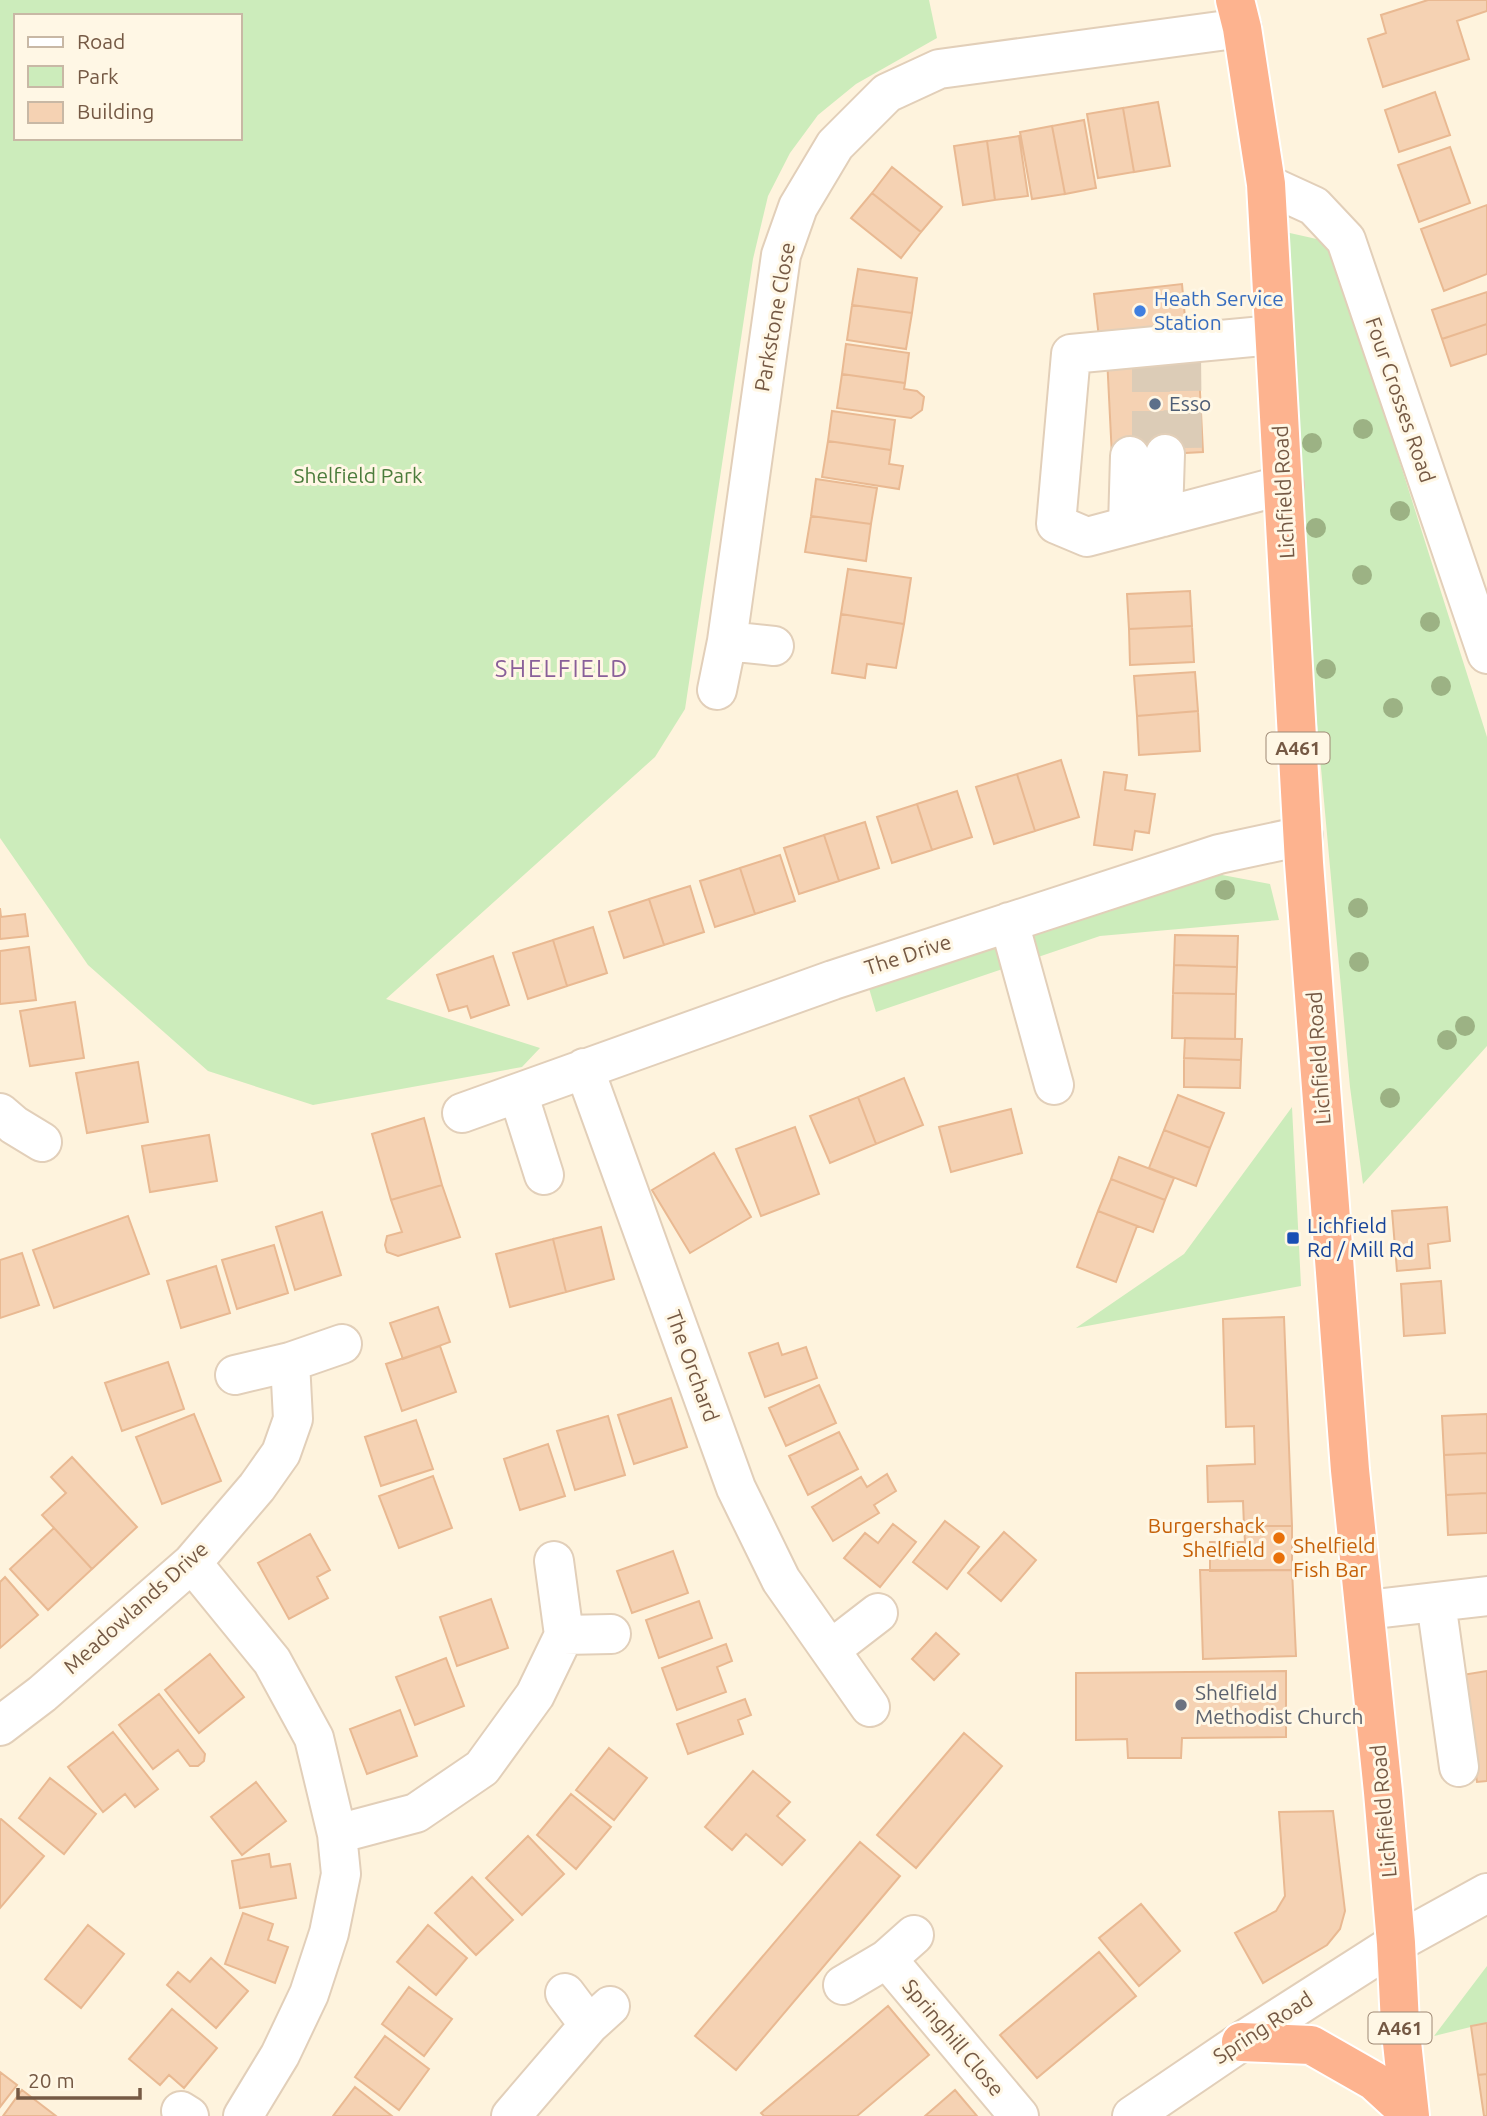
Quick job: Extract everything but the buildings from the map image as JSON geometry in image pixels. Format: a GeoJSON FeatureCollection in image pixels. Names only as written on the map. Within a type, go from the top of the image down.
{"type":"FeatureCollection","features":[{"type":"Feature","properties":{"kind":"highway","name":"Lichfield Road"},"geometry":{"type":"LineString","coordinates":[[1238,14],[1266,184],[1303,836],[1350,1470],[1366,1610],[1409,2114]]}},
{"type":"Feature","properties":{"kind":"highway"},"geometry":{"type":"LineString","coordinates":[[1241,2042],[1311,2045],[1374,2081],[1409,2114]]}},
{"type":"Feature","properties":{"kind":"street","name":"Parkstone Close"},"geometry":{"type":"LineString","coordinates":[[717,690],[727,641],[781,255],[798,207],[835,145],[887,93],[939,69],[1238,14]]}},
{"type":"Feature","properties":{"kind":"street","name":"Four Crosses Road"},"geometry":{"type":"LineString","coordinates":[[1266,184],[1314,206],[1346,240],[1487,654]]}},
{"type":"Feature","properties":{"kind":"street"},"geometry":{"type":"LineString","coordinates":[[1275,335],[1157,350],[1071,354],[1056,524],[1087,537],[1284,485]]}},
{"type":"Feature","properties":{"kind":"street"},"geometry":{"type":"LineString","coordinates":[[1156,519],[1157,454],[1156,519]]}},
{"type":"Feature","properties":{"kind":"street"},"geometry":{"type":"LineString","coordinates":[[727,641],[774,646]]}},
{"type":"Feature","properties":{"kind":"street","name":"The Drive"},"geometry":{"type":"LineString","coordinates":[[462,1114],[833,980],[1219,854],[1303,836]]}},
{"type":"Feature","properties":{"kind":"street"},"geometry":{"type":"LineString","coordinates":[[1009,922],[1054,1085]]}},
{"type":"Feature","properties":{"kind":"street","name":"The Orchard"},"geometry":{"type":"LineString","coordinates":[[584,1068],[736,1488],[781,1580],[870,1707]]}},
{"type":"Feature","properties":{"kind":"street"},"geometry":{"type":"LineString","coordinates":[[518,1093],[544,1175]]}},
{"type":"Feature","properties":{"kind":"street"},"geometry":{"type":"LineString","coordinates":[[234,1376],[290,1362],[342,1344]]}},
{"type":"Feature","properties":{"kind":"street","name":"Meadowlands Drive"},"geometry":{"type":"LineString","coordinates":[[0,1726],[42,1694],[192,1563],[257,1487],[281,1453],[293,1419],[290,1362]]}},
{"type":"Feature","properties":{"kind":"street"},"geometry":{"type":"LineString","coordinates":[[337,1834],[416,1813],[482,1768],[535,1695],[564,1634],[554,1561]]}},
{"type":"Feature","properties":{"kind":"street"},"geometry":{"type":"LineString","coordinates":[[192,1563],[272,1661],[314,1738],[337,1834],[341,1874],[329,1933],[309,1994],[280,2054],[243,2116]]}},
{"type":"Feature","properties":{"kind":"street"},"geometry":{"type":"LineString","coordinates":[[1366,1610],[1487,1596]]}},
{"type":"Feature","properties":{"kind":"street"},"geometry":{"type":"LineString","coordinates":[[1436,1602],[1459,1767]]}},
{"type":"Feature","properties":{"kind":"street"},"geometry":{"type":"LineString","coordinates":[[830,1650],[878,1613]]}},
{"type":"Feature","properties":{"kind":"street"},"geometry":{"type":"LineString","coordinates":[[564,1634],[611,1634]]}},
{"type":"Feature","properties":{"kind":"street","name":"Spring Road"},"geometry":{"type":"LineString","coordinates":[[1132,2116],[1241,2042],[1396,1943],[1487,1893]]}},
{"type":"Feature","properties":{"kind":"street","name":"Springhill Close"},"geometry":{"type":"LineString","coordinates":[[843,1985],[900,1947],[1019,2116]]}},
{"type":"Feature","properties":{"kind":"street"},"geometry":{"type":"LineString","coordinates":[[511,2116],[600,2015],[565,1993]]}},
{"type":"Feature","properties":{"kind":"green space","name":"Shelfield Park"},"geometry":{"type":"Polygon","coordinates":[[[0,0],[929,0],[937,38],[856,84],[818,115],[790,153],[768,196],[753,259],[685,709],[655,757],[386,999],[540,1048],[522,1067],[313,1105],[208,1071],[88,965],[0,838],[0,0]]]}},
{"type":"Feature","properties":{"kind":"green space"},"geometry":{"type":"Polygon","coordinates":[[[1272,229],[1330,242],[1487,737],[1487,1046],[1363,1184],[1350,1087],[1272,229]]]}},
{"type":"Feature","properties":{"kind":"green space"},"geometry":{"type":"Polygon","coordinates":[[[1217,874],[1270,884],[1279,920],[1100,936],[876,1012],[868,985],[1217,874]]]}},
{"type":"Feature","properties":{"kind":"green space"},"geometry":{"type":"Polygon","coordinates":[[[1292,1107],[1301,1286],[1076,1328],[1184,1254],[1292,1107]]]}},
{"type":"Feature","properties":{"kind":"green space"},"geometry":{"type":"Polygon","coordinates":[[[1487,1966],[1487,2023],[1434,2036],[1487,1966]]]}},
{"type":"Feature","properties":{"kind":"tunnel"},"geometry":{"type":"LineString","coordinates":[[1182,353],[1183,453]]}},
{"type":"Feature","properties":{"kind":"tunnel"},"geometry":{"type":"LineString","coordinates":[[1151,354],[1151,455]]}},
{"type":"Feature","properties":{"kind":"place","name":"Heath Service Station"},"geometry":{"type":"Point","coordinates":[1140,311]}},
{"type":"Feature","properties":{"kind":"place","name":"Esso"},"geometry":{"type":"Point","coordinates":[1155,404]}},
{"type":"Feature","properties":{"kind":"place","name":"Lichfield Rd / Mill Rd"},"geometry":{"type":"Point","coordinates":[1293,1238]}},
{"type":"Feature","properties":{"kind":"place","name":"Burgershack Shelfield"},"geometry":{"type":"Point","coordinates":[1279,1538]}},
{"type":"Feature","properties":{"kind":"place","name":"Shelfield Fish Bar"},"geometry":{"type":"Point","coordinates":[1279,1558]}},
{"type":"Feature","properties":{"kind":"place","name":"Shelfield Methodist Church"},"geometry":{"type":"Point","coordinates":[1181,1705]}},
{"type":"Feature","properties":{"kind":"district","name":"SHELFIELD"},"geometry":{"type":"Point","coordinates":[562,669]}}]}
